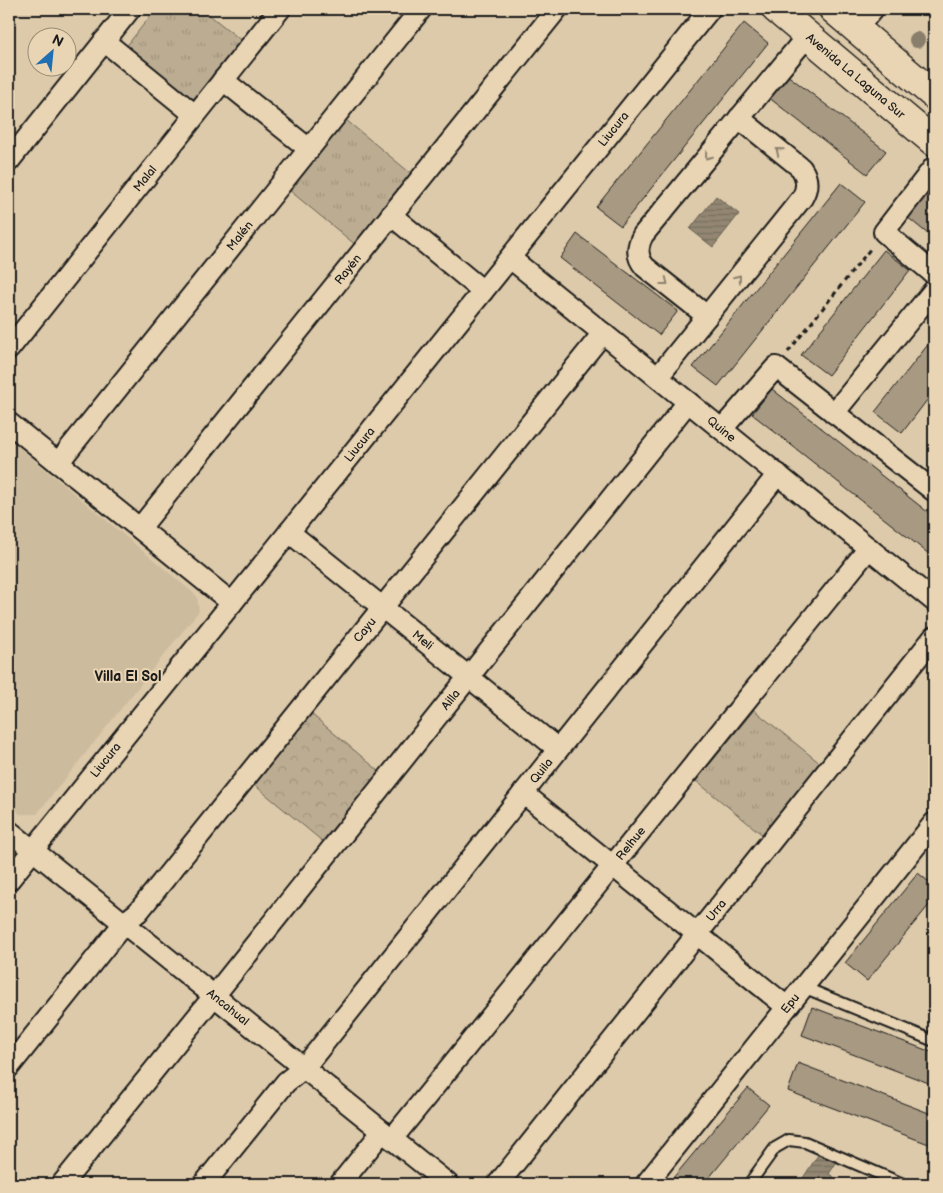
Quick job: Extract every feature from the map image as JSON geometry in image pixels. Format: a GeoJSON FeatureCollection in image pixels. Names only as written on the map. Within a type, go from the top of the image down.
{"type":"FeatureCollection","features":[{"type":"Feature","properties":{"kind":"street"},"geometry":{"type":"LineString","coordinates":[[9,161],[130,9]]}},
{"type":"Feature","properties":{"kind":"street","name":"Malal"},"geometry":{"type":"LineString","coordinates":[[9,349],[280,9]]}},
{"type":"Feature","properties":{"kind":"street","name":"Malén"},"geometry":{"type":"LineString","coordinates":[[58,463],[421,9]]}},
{"type":"Feature","properties":{"kind":"street","name":"Rayén"},"geometry":{"type":"LineString","coordinates":[[140,528],[557,9]]}},
{"type":"Feature","properties":{"kind":"street","name":"Liucura"},"geometry":{"type":"LineString","coordinates":[[9,880],[710,9]]}},
{"type":"Feature","properties":{"kind":"street","name":"Avenida La Laguna Sur"},"geometry":{"type":"LineString","coordinates":[[776,9],[934,142]]}},
{"type":"Feature","properties":{"kind":"street"},"geometry":{"type":"LineString","coordinates":[[833,9],[864,19],[905,70],[934,95]]}},
{"type":"Feature","properties":{"kind":"street"},"geometry":{"type":"LineString","coordinates":[[707,316],[645,267],[639,256],[639,242],[808,35]]}},
{"type":"Feature","properties":{"kind":"street"},"geometry":{"type":"LineString","coordinates":[[104,41],[195,115]]}},
{"type":"Feature","properties":{"kind":"street"},"geometry":{"type":"LineString","coordinates":[[876,93],[894,86],[903,76],[905,70]]}},
{"type":"Feature","properties":{"kind":"street"},"geometry":{"type":"LineString","coordinates":[[223,80],[309,149]]}},
{"type":"Feature","properties":{"kind":"street"},"geometry":{"type":"LineString","coordinates":[[658,377],[802,198],[807,186],[806,177],[801,168],[739,118]]}},
{"type":"Feature","properties":{"kind":"street"},"geometry":{"type":"LineString","coordinates":[[934,167],[884,232],[934,274]]}},
{"type":"Feature","properties":{"kind":"street"},"geometry":{"type":"LineString","coordinates":[[391,215],[483,291]]}},
{"type":"Feature","properties":{"kind":"street","name":"Quine"},"geometry":{"type":"LineString","coordinates":[[510,258],[934,601]]}},
{"type":"Feature","properties":{"kind":"street"},"geometry":{"type":"LineString","coordinates":[[834,413],[934,290]]}},
{"type":"Feature","properties":{"kind":"street","name":"Cayu"},"geometry":{"type":"LineString","coordinates":[[9,1067],[124,924],[138,912],[603,333]]}},
{"type":"Feature","properties":{"kind":"street"},"geometry":{"type":"LineString","coordinates":[[722,430],[776,367],[934,491]]}},
{"type":"Feature","properties":{"kind":"street","name":"Ailla"},"geometry":{"type":"LineString","coordinates":[[62,1184],[688,402]]}},
{"type":"Feature","properties":{"kind":"street"},"geometry":{"type":"LineString","coordinates":[[9,423],[232,603]]}},
{"type":"Feature","properties":{"kind":"street","name":"Quila"},"geometry":{"type":"LineString","coordinates":[[204,1184],[286,1082],[304,1068],[778,474]]}},
{"type":"Feature","properties":{"kind":"street","name":"Meli"},"geometry":{"type":"LineString","coordinates":[[290,532],[558,749]]}},
{"type":"Feature","properties":{"kind":"street","name":"Relhue"},"geometry":{"type":"LineString","coordinates":[[340,1184],[387,1135],[612,865],[869,548]]}},
{"type":"Feature","properties":{"kind":"street","name":"Urra"},"geometry":{"type":"LineString","coordinates":[[498,1184],[934,637]]}},
{"type":"Feature","properties":{"kind":"street"},"geometry":{"type":"LineString","coordinates":[[523,793],[787,1007]]}},
{"type":"Feature","properties":{"kind":"street","name":"Epu"},"geometry":{"type":"LineString","coordinates":[[646,1184],[934,823]]}},
{"type":"Feature","properties":{"kind":"street","name":"Ancahual"},"geometry":{"type":"LineString","coordinates":[[9,831],[448,1184]]}},
{"type":"Feature","properties":{"kind":"lane"},"geometry":{"type":"LineString","coordinates":[[803,987],[934,1041]]}},
{"type":"Feature","properties":{"kind":"lane"},"geometry":{"type":"LineString","coordinates":[[749,1184],[775,1148],[788,1140],[805,1142],[903,1184]]}},
{"type":"Feature","properties":{"kind":"path"},"geometry":{"type":"LineString","coordinates":[[776,367],[884,232]]}},
{"type":"Feature","properties":{"kind":"shaded area"},"geometry":{"type":"Polygon","coordinates":[[[716,196],[739,214],[713,247],[690,229],[716,196]]]}},
{"type":"Feature","properties":{"kind":"shaded area"},"geometry":{"type":"Polygon","coordinates":[[[9,439],[197,596],[199,611],[37,814],[20,814],[9,805],[9,439]]]}},
{"type":"Feature","properties":{"kind":"shaded area"},"geometry":{"type":"Polygon","coordinates":[[[820,1152],[836,1163],[829,1174],[844,1184],[799,1184],[820,1152]]]}},
{"type":"Feature","properties":{"kind":"green space"},"geometry":{"type":"Polygon","coordinates":[[[156,9],[202,9],[242,41],[185,113],[117,58],[156,9]]]}},
{"type":"Feature","properties":{"kind":"green space"},"geometry":{"type":"Polygon","coordinates":[[[346,120],[414,176],[357,246],[289,190],[346,120]]]}},
{"type":"Feature","properties":{"kind":"green space"},"geometry":{"type":"Polygon","coordinates":[[[754,710],[821,764],[764,836],[696,781],[754,710]]]}},
{"type":"Feature","properties":{"kind":"green space"},"geometry":{"type":"Polygon","coordinates":[[[310,713],[380,772],[322,841],[252,783],[310,713]]]}},
{"type":"Feature","properties":{"kind":"building"},"geometry":{"type":"Polygon","coordinates":[[[744,23],[768,43],[621,226],[596,207],[744,23]]]}},
{"type":"Feature","properties":{"kind":"building"},"geometry":{"type":"Polygon","coordinates":[[[786,74],[886,151],[867,174],[768,97],[786,74]]]}},
{"type":"Feature","properties":{"kind":"building"},"geometry":{"type":"Polygon","coordinates":[[[841,183],[865,202],[718,386],[693,367],[841,183]]]}},
{"type":"Feature","properties":{"kind":"building"},"geometry":{"type":"Polygon","coordinates":[[[926,191],[934,197],[934,239],[906,216],[926,191]]]}},
{"type":"Feature","properties":{"kind":"building"},"geometry":{"type":"Polygon","coordinates":[[[577,234],[678,311],[659,335],[560,258],[577,234]]]}},
{"type":"Feature","properties":{"kind":"building"},"geometry":{"type":"Polygon","coordinates":[[[884,250],[910,270],[828,375],[801,355],[884,250]]]}},
{"type":"Feature","properties":{"kind":"building"},"geometry":{"type":"Polygon","coordinates":[[[934,337],[934,391],[902,433],[875,412],[934,337]]]}},
{"type":"Feature","properties":{"kind":"building"},"geometry":{"type":"Polygon","coordinates":[[[772,389],[934,517],[934,558],[752,414],[772,389]]]}},
{"type":"Feature","properties":{"kind":"building"},"geometry":{"type":"Polygon","coordinates":[[[918,873],[934,886],[934,899],[867,981],[845,963],[918,873]]]}},
{"type":"Feature","properties":{"kind":"building"},"geometry":{"type":"Polygon","coordinates":[[[812,1007],[934,1053],[934,1085],[802,1035],[812,1007]]]}},
{"type":"Feature","properties":{"kind":"building"},"geometry":{"type":"Polygon","coordinates":[[[798,1063],[934,1115],[934,1146],[788,1091],[798,1063]]]}},
{"type":"Feature","properties":{"kind":"building"},"geometry":{"type":"Polygon","coordinates":[[[748,1088],[769,1105],[704,1184],[668,1184],[748,1088]]]}},
{"type":"Feature","properties":{"kind":"district","name":"Villa El Sol"},"geometry":{"type":"Point","coordinates":[128,676]}}]}
